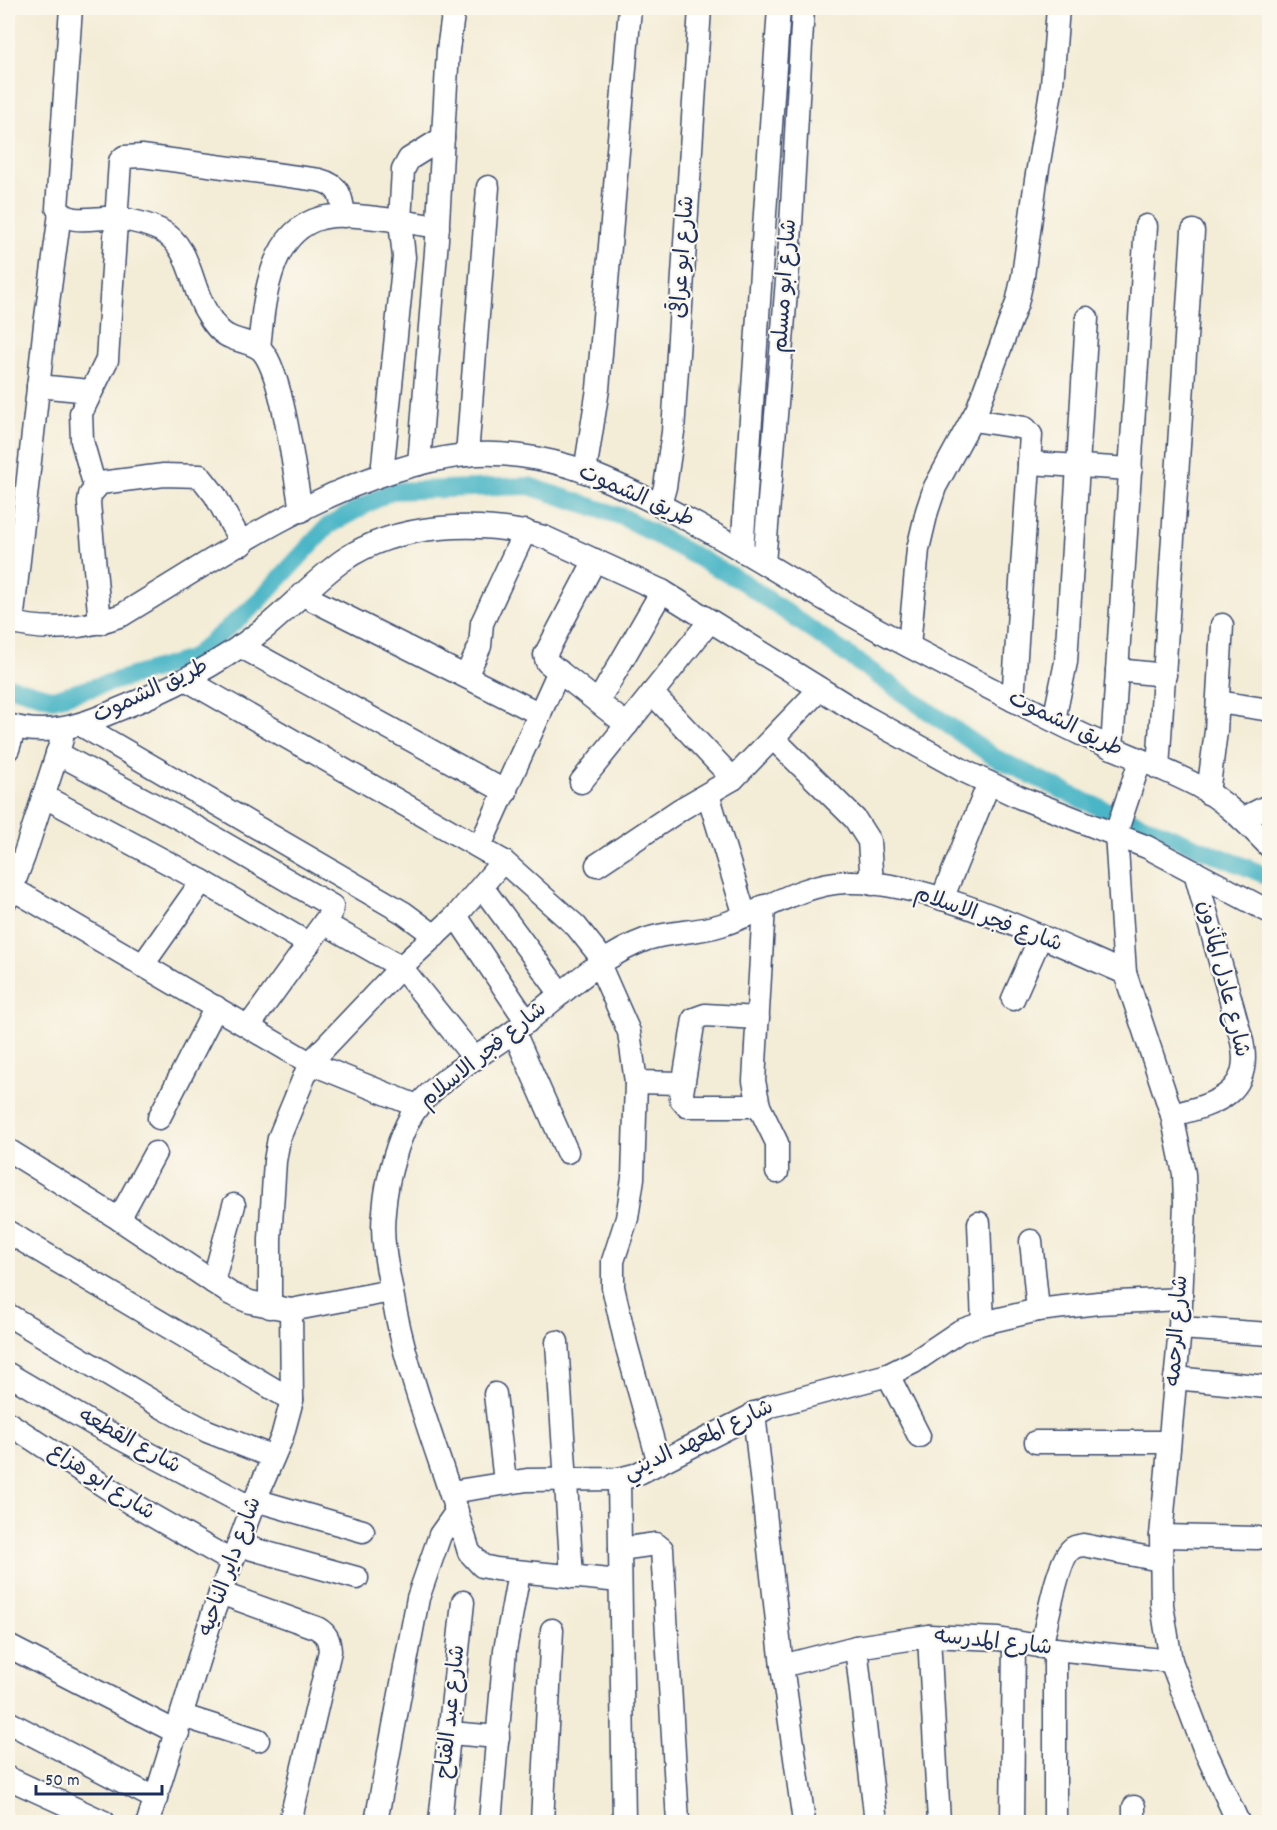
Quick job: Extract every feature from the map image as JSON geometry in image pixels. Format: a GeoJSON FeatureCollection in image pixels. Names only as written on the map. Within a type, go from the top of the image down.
{"type":"FeatureCollection","features":[{"type":"Feature","properties":{"kind":"street"},"geometry":{"type":"LineString","coordinates":[[70,8],[56,193],[57,208],[60,213],[71,219],[115,218],[161,231],[176,242],[184,255],[204,309],[214,324],[228,336],[258,348],[272,369],[279,389],[302,511]]}},
{"type":"Feature","properties":{"kind":"street"},"geometry":{"type":"LineString","coordinates":[[419,464],[438,227],[449,38],[454,8]]}},
{"type":"Feature","properties":{"kind":"street"},"geometry":{"type":"LineString","coordinates":[[585,472],[598,389],[630,8]]}},
{"type":"Feature","properties":{"kind":"street","name":"شارع ابو عراقى"},"geometry":{"type":"LineString","coordinates":[[660,505],[673,432],[700,8]]}},
{"type":"Feature","properties":{"kind":"street"},"geometry":{"type":"LineString","coordinates":[[742,551],[776,242],[779,8]]}},
{"type":"Feature","properties":{"kind":"street","name":"شارع ابو مسلم"},"geometry":{"type":"LineString","coordinates":[[764,564],[776,242],[802,8]]}},
{"type":"Feature","properties":{"kind":"street"},"geometry":{"type":"LineString","coordinates":[[909,646],[918,549],[927,511],[935,487],[973,420],[1017,303],[1052,85],[1058,8]]}},
{"type":"Feature","properties":{"kind":"street"},"geometry":{"type":"LineString","coordinates":[[382,474],[404,257],[400,221],[402,179],[406,164],[413,156],[444,138]]}},
{"type":"Feature","properties":{"kind":"street"},"geometry":{"type":"LineString","coordinates":[[100,623],[89,503],[95,487],[80,429],[81,413],[107,360],[120,161],[131,156],[332,183],[339,191],[344,216]]}},
{"type":"Feature","properties":{"kind":"street"},"geometry":{"type":"LineString","coordinates":[[467,455],[488,187]]}},
{"type":"Feature","properties":{"kind":"street"},"geometry":{"type":"LineString","coordinates":[[10,622],[60,213]]}},
{"type":"Feature","properties":{"kind":"street"},"geometry":{"type":"LineString","coordinates":[[258,348],[267,288],[287,240],[303,224],[323,218],[344,216],[438,227]]}},
{"type":"Feature","properties":{"kind":"street"},"geometry":{"type":"LineString","coordinates":[[1112,748],[1146,226]]}},
{"type":"Feature","properties":{"kind":"street"},"geometry":{"type":"LineString","coordinates":[[1117,828],[1131,788],[1149,764],[1165,675],[1193,231]]}},
{"type":"Feature","properties":{"kind":"street"},"geometry":{"type":"LineString","coordinates":[[1054,720],[1065,679],[1087,318]]}},
{"type":"Feature","properties":{"kind":"street"},"geometry":{"type":"LineString","coordinates":[[38,386],[90,391]]}},
{"type":"Feature","properties":{"kind":"street"},"geometry":{"type":"LineString","coordinates":[[973,420],[1020,427],[1029,431],[1029,463],[1013,700]]}},
{"type":"Feature","properties":{"kind":"street","name":"طريق الشموت"},"geometry":{"type":"LineString","coordinates":[[10,622],[45,628],[100,623],[122,615],[302,511],[360,481],[382,474],[467,455],[547,460],[602,477],[660,505],[909,646],[1013,700],[1208,793],[1242,819],[1269,847]]}},
{"type":"Feature","properties":{"kind":"street"},"geometry":{"type":"LineString","coordinates":[[1029,463],[1131,469]]}},
{"type":"Feature","properties":{"kind":"street"},"geometry":{"type":"LineString","coordinates":[[95,487],[108,481],[164,475],[200,476],[210,488],[242,544]]}},
{"type":"Feature","properties":{"kind":"street","name":"طريق الشموت"},"geometry":{"type":"LineString","coordinates":[[11,726],[31,731],[73,727],[187,680],[259,633],[344,559],[374,544],[401,535],[456,528],[525,531],[544,537],[662,591],[864,716],[989,783],[1117,828],[1269,912]]}},
{"type":"Feature","properties":{"kind":"street"},"geometry":{"type":"LineString","coordinates":[[466,676],[480,646],[482,623],[525,531]]}},
{"type":"Feature","properties":{"kind":"street"},"geometry":{"type":"LineString","coordinates":[[595,560],[547,650],[547,662],[627,725]]}},
{"type":"Feature","properties":{"kind":"street"},"geometry":{"type":"LineString","coordinates":[[598,702],[662,591]]}},
{"type":"Feature","properties":{"kind":"street"},"geometry":{"type":"LineString","coordinates":[[303,595],[540,714]]}},
{"type":"Feature","properties":{"kind":"street"},"geometry":{"type":"LineString","coordinates":[[581,782],[710,621]]}},
{"type":"Feature","properties":{"kind":"street"},"geometry":{"type":"LineString","coordinates":[[1208,793],[1218,702],[1222,625]]}},
{"type":"Feature","properties":{"kind":"street"},"geometry":{"type":"LineString","coordinates":[[240,646],[506,792]]}},
{"type":"Feature","properties":{"kind":"street"},"geometry":{"type":"LineString","coordinates":[[1117,670],[1165,675]]}},
{"type":"Feature","properties":{"kind":"street"},"geometry":{"type":"LineString","coordinates":[[480,846],[559,671]]}},
{"type":"Feature","properties":{"kind":"street"},"geometry":{"type":"LineString","coordinates":[[187,680],[503,861],[568,918],[602,962],[629,1032],[636,1082],[633,1178],[627,1218],[611,1271],[626,1344],[659,1463]]}},
{"type":"Feature","properties":{"kind":"street"},"geometry":{"type":"LineString","coordinates":[[597,865],[733,779],[820,689]]}},
{"type":"Feature","properties":{"kind":"street"},"geometry":{"type":"LineString","coordinates":[[652,693],[733,779]]}},
{"type":"Feature","properties":{"kind":"street"},"geometry":{"type":"LineString","coordinates":[[1218,702],[1269,710]]}},
{"type":"Feature","properties":{"kind":"street"},"geometry":{"type":"LineString","coordinates":[[8,749],[11,726]]}},
{"type":"Feature","properties":{"kind":"street"},"geometry":{"type":"LineString","coordinates":[[417,1106],[310,1063],[216,1007],[9,893],[57,753],[73,727],[204,797],[404,913],[435,936]]}},
{"type":"Feature","properties":{"kind":"street"},"geometry":{"type":"LineString","coordinates":[[774,739],[855,819],[869,841],[873,884]]}},
{"type":"Feature","properties":{"kind":"street"},"geometry":{"type":"LineString","coordinates":[[57,753],[327,902],[332,909],[249,1026]]}},
{"type":"Feature","properties":{"kind":"street"},"geometry":{"type":"LineString","coordinates":[[942,899],[989,783]]}},
{"type":"Feature","properties":{"kind":"street"},"geometry":{"type":"LineString","coordinates":[[708,794],[754,911],[758,1018],[754,1081],[759,1106],[777,1143],[777,1172]]}},
{"type":"Feature","properties":{"kind":"street"},"geometry":{"type":"LineString","coordinates":[[43,796],[202,881],[309,944]]}},
{"type":"Feature","properties":{"kind":"street"},"geometry":{"type":"LineString","coordinates":[[189,824],[204,797]]}},
{"type":"Feature","properties":{"kind":"street"},"geometry":{"type":"LineString","coordinates":[[1242,819],[1269,805]]}},
{"type":"Feature","properties":{"kind":"street","name":"شارع الرحمه"},"geometry":{"type":"LineString","coordinates":[[1117,828],[1125,973],[1172,1115],[1184,1174],[1185,1239],[1180,1328],[1161,1536],[1162,1605],[1171,1661],[1204,1748],[1238,1822]]}},
{"type":"Feature","properties":{"kind":"street"},"geometry":{"type":"LineString","coordinates":[[310,1063],[401,967],[456,916],[503,861]]}},
{"type":"Feature","properties":{"kind":"street","name":"شارع عادل المأذون"},"geometry":{"type":"LineString","coordinates":[[1172,1115],[1220,1101],[1232,1091],[1244,1066],[1243,1044],[1195,872]]}},
{"type":"Feature","properties":{"kind":"street"},"geometry":{"type":"LineString","coordinates":[[142,966],[202,881]]}},
{"type":"Feature","properties":{"kind":"street","name":"شارع فجر الاسلام"},"geometry":{"type":"LineString","coordinates":[[620,1581],[519,1573],[482,1566],[474,1560],[416,1395],[391,1290],[383,1233],[384,1212],[393,1162],[417,1106],[602,962],[648,939],[721,925],[780,898],[836,884],[873,884],[942,899],[1125,973]]}},
{"type":"Feature","properties":{"kind":"street"},"geometry":{"type":"LineString","coordinates":[[482,887],[561,994]]}},
{"type":"Feature","properties":{"kind":"street"},"geometry":{"type":"LineString","coordinates":[[456,916],[520,1027],[567,1152]]}},
{"type":"Feature","properties":{"kind":"street"},"geometry":{"type":"LineString","coordinates":[[324,923],[401,967],[475,1059]]}},
{"type":"Feature","properties":{"kind":"street"},"geometry":{"type":"LineString","coordinates":[[1013,999],[1040,938]]}},
{"type":"Feature","properties":{"kind":"street"},"geometry":{"type":"LineString","coordinates":[[159,1119],[216,1007]]}},
{"type":"Feature","properties":{"kind":"street"},"geometry":{"type":"LineString","coordinates":[[758,1018],[705,1015],[694,1019],[681,1099],[687,1106],[759,1106]]}},
{"type":"Feature","properties":{"kind":"street","name":"شارع داير الناحيه"},"geometry":{"type":"LineString","coordinates":[[148,1822],[220,1593],[253,1504],[273,1458],[292,1400],[270,1239],[275,1161],[279,1138],[310,1063]]}},
{"type":"Feature","properties":{"kind":"street"},"geometry":{"type":"LineString","coordinates":[[636,1082],[682,1083]]}},
{"type":"Feature","properties":{"kind":"street"},"geometry":{"type":"LineString","coordinates":[[8,1150],[119,1219],[231,1294],[281,1308],[391,1290]]}},
{"type":"Feature","properties":{"kind":"street"},"geometry":{"type":"LineString","coordinates":[[119,1219],[155,1153]]}},
{"type":"Feature","properties":{"kind":"street"},"geometry":{"type":"LineString","coordinates":[[213,1282],[234,1205]]}},
{"type":"Feature","properties":{"kind":"street"},"geometry":{"type":"LineString","coordinates":[[979,1223],[983,1323]]}},
{"type":"Feature","properties":{"kind":"street"},"geometry":{"type":"LineString","coordinates":[[8,1232],[292,1400]]}},
{"type":"Feature","properties":{"kind":"street"},"geometry":{"type":"LineString","coordinates":[[1031,1241],[1038,1310]]}},
{"type":"Feature","properties":{"kind":"street","name":"شارع المعهد الديني"},"geometry":{"type":"LineString","coordinates":[[454,1501],[505,1482],[619,1479],[634,1475],[753,1413],[771,1406],[888,1375],[914,1362],[960,1330],[983,1323],[1038,1310],[1098,1303],[1181,1299]]}},
{"type":"Feature","properties":{"kind":"street"},"geometry":{"type":"LineString","coordinates":[[8,1315],[167,1410],[273,1458]]}},
{"type":"Feature","properties":{"kind":"street"},"geometry":{"type":"LineString","coordinates":[[1180,1328],[1269,1334]]}},
{"type":"Feature","properties":{"kind":"street"},"geometry":{"type":"LineString","coordinates":[[557,1342],[572,1577]]}},
{"type":"Feature","properties":{"kind":"street","name":"شارع القطعه"},"geometry":{"type":"LineString","coordinates":[[8,1374],[93,1424],[253,1504],[363,1531]]}},
{"type":"Feature","properties":{"kind":"street"},"geometry":{"type":"LineString","coordinates":[[888,1375],[919,1436]]}},
{"type":"Feature","properties":{"kind":"street"},"geometry":{"type":"LineString","coordinates":[[1175,1378],[1268,1387]]}},
{"type":"Feature","properties":{"kind":"street"},"geometry":{"type":"LineString","coordinates":[[495,1394],[505,1482]]}},
{"type":"Feature","properties":{"kind":"street"},"geometry":{"type":"LineString","coordinates":[[753,1413],[782,1666],[804,1822]]}},
{"type":"Feature","properties":{"kind":"street","name":"شارع ابو هزاع"},"geometry":{"type":"LineString","coordinates":[[8,1424],[164,1523],[235,1553],[357,1578]]}},
{"type":"Feature","properties":{"kind":"street"},"geometry":{"type":"LineString","coordinates":[[1036,1442],[1169,1442]]}},
{"type":"Feature","properties":{"kind":"street"},"geometry":{"type":"LineString","coordinates":[[619,1479],[624,1822]]}},
{"type":"Feature","properties":{"kind":"street"},"geometry":{"type":"LineString","coordinates":[[376,1822],[418,1598],[454,1501]]}},
{"type":"Feature","properties":{"kind":"street"},"geometry":{"type":"LineString","coordinates":[[1161,1536],[1258,1538]]}},
{"type":"Feature","properties":{"kind":"street"},"geometry":{"type":"LineString","coordinates":[[620,1549],[656,1544],[662,1549],[678,1822]]}},
{"type":"Feature","properties":{"kind":"street"},"geometry":{"type":"LineString","coordinates":[[1055,1822],[1048,1648],[1060,1571],[1065,1556],[1073,1548],[1083,1545],[1160,1560]]}},
{"type":"Feature","properties":{"kind":"street"},"geometry":{"type":"LineString","coordinates":[[490,1822],[508,1625],[519,1573]]}},
{"type":"Feature","properties":{"kind":"street"},"geometry":{"type":"LineString","coordinates":[[220,1593],[317,1628],[326,1633],[329,1640],[330,1651],[290,1822]]}},
{"type":"Feature","properties":{"kind":"street","name":"شارع عبد الفتاح"},"geometry":{"type":"LineString","coordinates":[[440,1822],[463,1602]]}},
{"type":"Feature","properties":{"kind":"street"},"geometry":{"type":"LineString","coordinates":[[542,1822],[552,1630]]}},
{"type":"Feature","properties":{"kind":"street"},"geometry":{"type":"LineString","coordinates":[[929,1636],[939,1822]]}},
{"type":"Feature","properties":{"kind":"street","name":"شارع المدرسه"},"geometry":{"type":"LineString","coordinates":[[782,1666],[856,1647],[929,1636],[1014,1642],[1048,1648],[1171,1661]]}},
{"type":"Feature","properties":{"kind":"street"},"geometry":{"type":"LineString","coordinates":[[1012,1822],[1014,1642]]}},
{"type":"Feature","properties":{"kind":"street"},"geometry":{"type":"LineString","coordinates":[[8,1646],[180,1725],[258,1740]]}},
{"type":"Feature","properties":{"kind":"street"},"geometry":{"type":"LineString","coordinates":[[856,1647],[876,1822]]}},
{"type":"Feature","properties":{"kind":"street"},"geometry":{"type":"LineString","coordinates":[[8,1722],[156,1799]]}},
{"type":"Feature","properties":{"kind":"street"},"geometry":{"type":"LineString","coordinates":[[450,1733],[498,1737]]}},
{"type":"Feature","properties":{"kind":"street"},"geometry":{"type":"LineString","coordinates":[[8,1778],[104,1822]]}},
{"type":"Feature","properties":{"kind":"street"},"geometry":{"type":"LineString","coordinates":[[148,1822],[153,1822]]}},
{"type":"Feature","properties":{"kind":"waterway"},"geometry":{"type":"LineString","coordinates":[[8,686],[53,699],[191,659],[257,603],[328,526],[391,491],[529,486],[623,517],[743,582],[994,757],[1084,801],[1270,877]]}}]}
